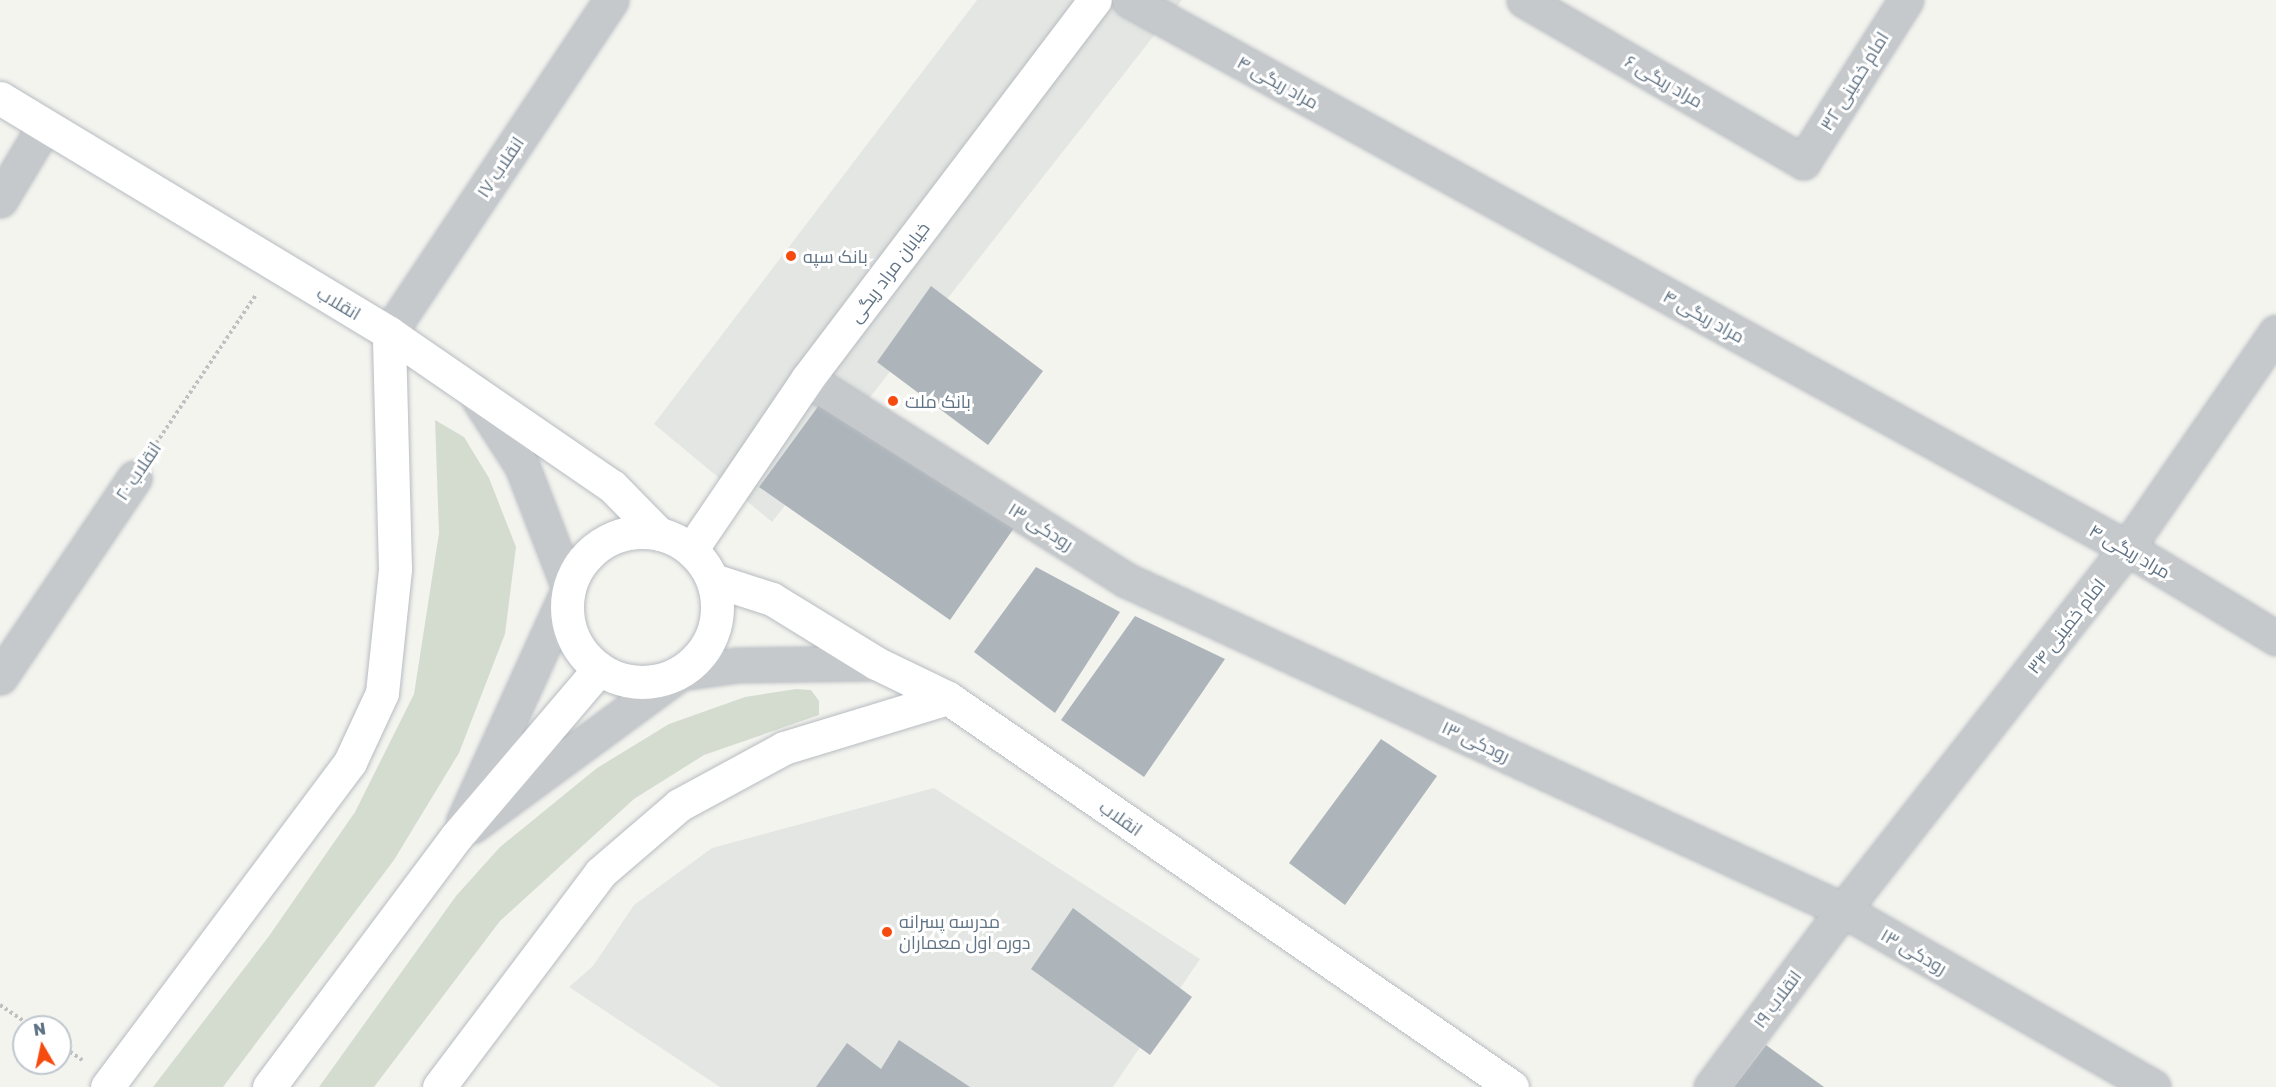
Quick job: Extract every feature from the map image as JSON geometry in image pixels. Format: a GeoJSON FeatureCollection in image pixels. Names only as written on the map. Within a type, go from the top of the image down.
{"type":"FeatureCollection","features":[{"type":"Feature","properties":{"kind":"street","name":"انقلاب ۱۷"},"geometry":{"type":"LineString","coordinates":[[389,333],[611,0]]}},
{"type":"Feature","properties":{"kind":"street","name":"خیابان مراد ریگی"},"geometry":{"type":"LineString","coordinates":[[691,550],[807,379],[1095,0]]}},
{"type":"Feature","properties":{"kind":"street","name":"مراد ریگی ۴"},"geometry":{"type":"LineString","coordinates":[[1129,0],[2127,548],[2276,638]]}},
{"type":"Feature","properties":{"kind":"street","name":"مراد ریگی ۶"},"geometry":{"type":"LineString","coordinates":[[1524,0],[1803,162]]}},
{"type":"Feature","properties":{"kind":"street","name":"امام خمینی ۳۲"},"geometry":{"type":"LineString","coordinates":[[1803,162],[1906,0]]}},
{"type":"Feature","properties":{"kind":"street","name":"انقلاب"},"geometry":{"type":"LineString","coordinates":[[0,98],[389,333],[612,486],[659,534]]}},
{"type":"Feature","properties":{"kind":"street"},"geometry":{"type":"LineString","coordinates":[[0,200],[45,125]]}},
{"type":"Feature","properties":{"kind":"street","name":"امام خمینی ۳۴"},"geometry":{"type":"LineString","coordinates":[[1843,910],[2127,548],[2276,332]]}},
{"type":"Feature","properties":{"kind":"street"},"geometry":{"type":"LineString","coordinates":[[107,1087],[350,762],[382,693],[395,569],[389,333]]}},
{"type":"Feature","properties":{"kind":"street","name":"رودکی ۱۳"},"geometry":{"type":"LineString","coordinates":[[807,379],[1126,580],[1843,910],[2153,1087]]}},
{"type":"Feature","properties":{"kind":"street"},"geometry":{"type":"LineString","coordinates":[[472,390],[522,466],[569,588],[567,611],[571,634],[582,653],[599,669],[639,682],[680,673],[738,666],[876,663]]}},
{"type":"Feature","properties":{"kind":"street","name":"انقلاب ۲۰"},"geometry":{"type":"LineString","coordinates":[[0,677],[134,478]]}},
{"type":"Feature","properties":{"kind":"street"},"geometry":{"type":"LineString","coordinates":[[635,532],[659,534],[691,550],[713,580],[717,601],[709,642],[680,673],[456,837],[578,567],[594,549],[613,538],[635,532]]}},
{"type":"Feature","properties":{"kind":"street","name":"انقلاب"},"geometry":{"type":"LineString","coordinates":[[713,580],[772,598],[876,663],[948,698],[1512,1087]]}},
{"type":"Feature","properties":{"kind":"street"},"geometry":{"type":"LineString","coordinates":[[269,1087],[456,837],[599,669]]}},
{"type":"Feature","properties":{"kind":"street"},"geometry":{"type":"LineString","coordinates":[[439,1087],[600,873],[679,804],[784,748],[948,698]]}},
{"type":"Feature","properties":{"kind":"street","name":"انقلاب ۱۹"},"geometry":{"type":"LineString","coordinates":[[1711,1087],[1843,910]]}},
{"type":"Feature","properties":{"kind":"path","name":"انقلاب ۲۰"},"geometry":{"type":"LineString","coordinates":[[134,478],[277,265]]}},
{"type":"Feature","properties":{"kind":"path"},"geometry":{"type":"LineString","coordinates":[[0,1005],[15,1015]]}},
{"type":"Feature","properties":{"kind":"shaded area"},"geometry":{"type":"Polygon","coordinates":[[[977,0],[1182,0],[772,522],[654,424],[977,0]]]}},
{"type":"Feature","properties":{"kind":"shaded area"},"geometry":{"type":"Polygon","coordinates":[[[435,420],[464,437],[489,478],[516,547],[505,634],[459,753],[394,860],[223,1087],[153,1087],[269,936],[355,812],[414,694],[439,533],[435,420]]]}},
{"type":"Feature","properties":{"kind":"shaded area"},"geometry":{"type":"Polygon","coordinates":[[[796,689],[811,690],[819,701],[819,715],[704,755],[634,799],[500,921],[374,1087],[319,1087],[456,896],[500,847],[597,768],[669,724],[745,697],[796,689]]]}},
{"type":"Feature","properties":{"kind":"shaded area","name":"مدرسه پسرانه دوره اول معماران"},"geometry":{"type":"Polygon","coordinates":[[[934,788],[1200,959],[1113,1087],[720,1087],[569,987],[593,966],[634,905],[712,848],[934,788]]]}},
{"type":"Feature","properties":{"kind":"building"},"geometry":{"type":"Polygon","coordinates":[[[931,286],[1043,371],[988,445],[877,362],[931,286]]]}},
{"type":"Feature","properties":{"kind":"building"},"geometry":{"type":"Polygon","coordinates":[[[825,397],[1014,528],[950,620],[759,487],[825,397]]]}},
{"type":"Feature","properties":{"kind":"building"},"geometry":{"type":"Polygon","coordinates":[[[1036,567],[1120,612],[1055,713],[974,652],[1036,567]]]}},
{"type":"Feature","properties":{"kind":"building"},"geometry":{"type":"Polygon","coordinates":[[[1135,616],[1225,659],[1144,777],[1061,720],[1135,616]]]}},
{"type":"Feature","properties":{"kind":"building"},"geometry":{"type":"Polygon","coordinates":[[[1381,739],[1437,776],[1345,905],[1289,863],[1381,739]]]}},
{"type":"Feature","properties":{"kind":"building"},"geometry":{"type":"Polygon","coordinates":[[[1073,908],[1192,997],[1150,1055],[1031,969],[1073,908]]]}},
{"type":"Feature","properties":{"kind":"building"},"geometry":{"type":"Polygon","coordinates":[[[899,1040],[970,1087],[816,1087],[847,1043],[881,1069],[899,1040]]]}},
{"type":"Feature","properties":{"kind":"building"},"geometry":{"type":"Polygon","coordinates":[[[1766,1045],[1824,1087],[1734,1087],[1766,1045]]]}},
{"type":"Feature","properties":{"kind":"place","name":"بانک سپه"},"geometry":{"type":"Point","coordinates":[791,256]}},
{"type":"Feature","properties":{"kind":"place","name":"بانک ملت"},"geometry":{"type":"Point","coordinates":[893,401]}},
{"type":"Feature","properties":{"kind":"place","name":"مدرسه پسرانه دوره اول معماران"},"geometry":{"type":"Point","coordinates":[887,932]}}]}
